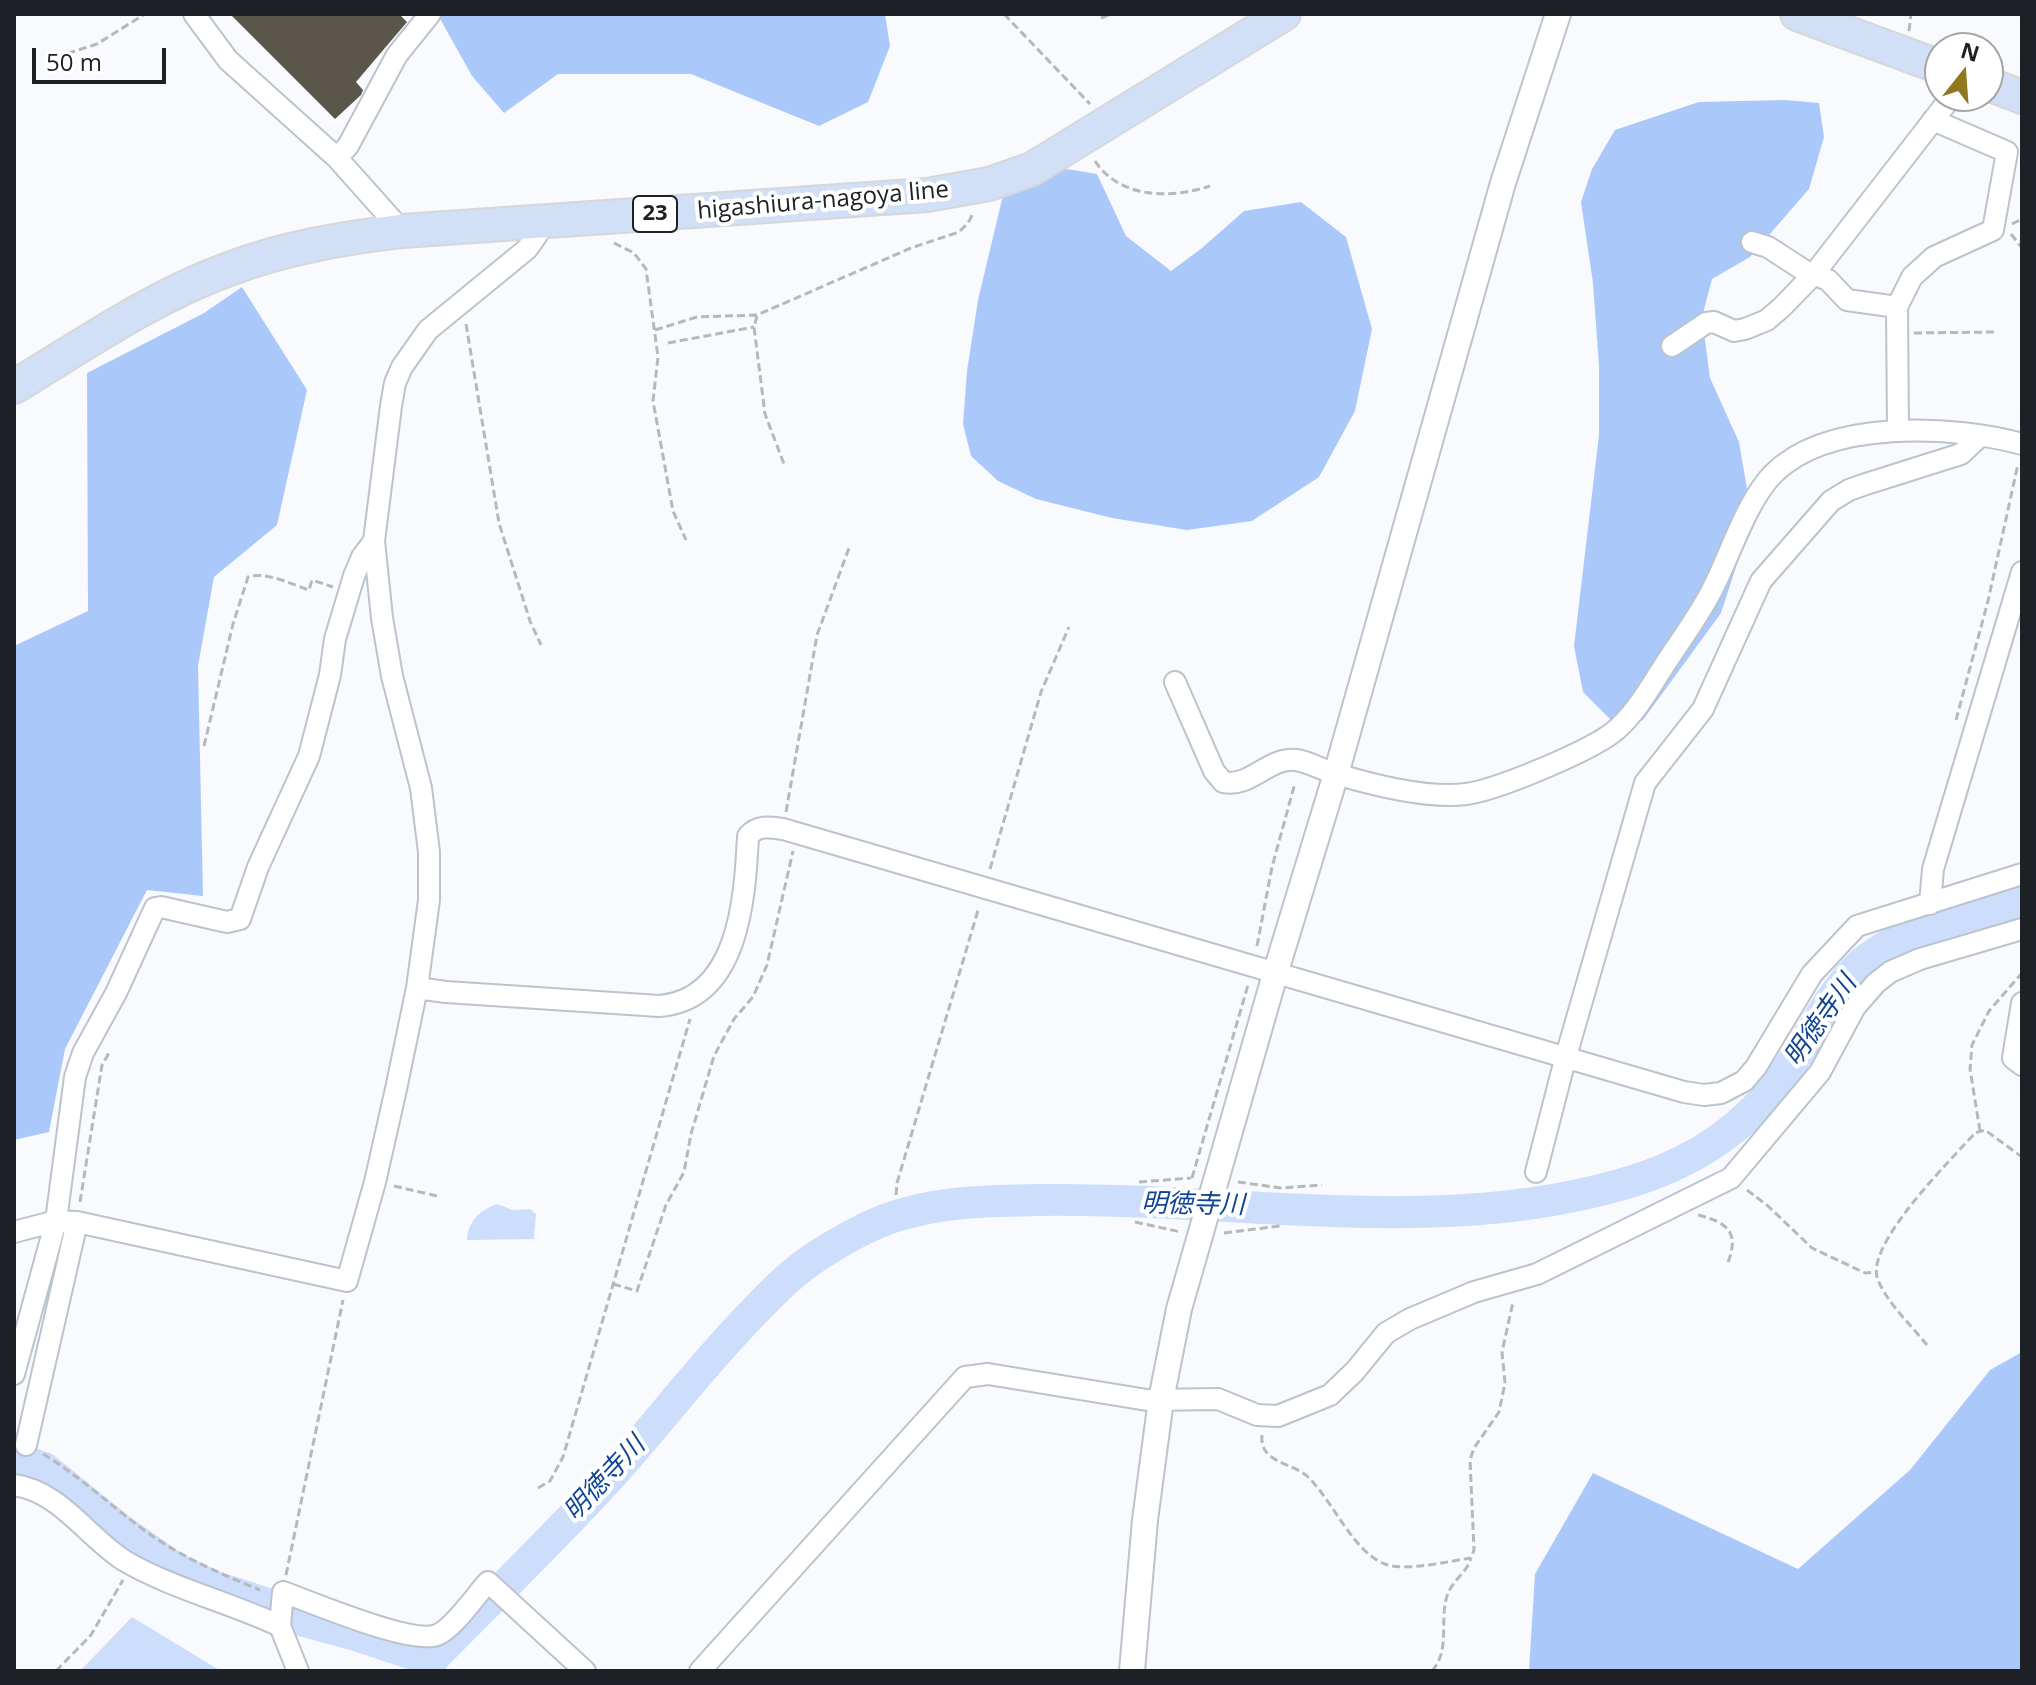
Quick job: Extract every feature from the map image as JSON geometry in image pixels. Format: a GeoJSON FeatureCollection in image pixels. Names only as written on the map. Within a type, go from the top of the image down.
{"type":"FeatureCollection","features":[{"type":"Feature","properties":{"kind":"main road","name":"higashiura-nagoya line"},"geometry":{"type":"LineString","coordinates":[[14,387],[161,300],[229,269],[336,239],[402,231],[927,195],[989,184],[1032,169],[1284,14]]}},
{"type":"Feature","properties":{"kind":"main road"},"geometry":{"type":"LineString","coordinates":[[1797,14],[1924,61]]}},
{"type":"Feature","properties":{"kind":"street"},"geometry":{"type":"LineString","coordinates":[[194,14],[228,60],[337,158],[402,231]]}},
{"type":"Feature","properties":{"kind":"street"},"geometry":{"type":"LineString","coordinates":[[337,158],[348,146],[397,55],[430,14]]}},
{"type":"Feature","properties":{"kind":"street"},"geometry":{"type":"LineString","coordinates":[[1132,1671],[1145,1520],[1161,1400],[1179,1309],[1336,774],[1503,183],[1558,14]]}},
{"type":"Feature","properties":{"kind":"street"},"geometry":{"type":"LineString","coordinates":[[1672,346],[1706,323],[1714,322],[1734,331],[1767,320],[1814,274],[1939,112]]}},
{"type":"Feature","properties":{"kind":"street"},"geometry":{"type":"LineString","coordinates":[[1898,431],[1897,307],[1912,277],[1934,257],[1993,230],[2007,152],[1933,120]]}},
{"type":"Feature","properties":{"kind":"street"},"geometry":{"type":"LineString","coordinates":[[14,1232],[56,1221],[77,1222],[347,1281],[375,1182],[417,988],[429,900],[429,852],[421,788],[392,676],[374,541],[395,383],[410,352],[428,330],[527,249],[537,235],[538,222]]}},
{"type":"Feature","properties":{"kind":"street"},"geometry":{"type":"LineString","coordinates":[[1752,242],[1768,247],[1828,280],[1847,300],[1897,307]]}},
{"type":"Feature","properties":{"kind":"street"},"geometry":{"type":"LineString","coordinates":[[1175,682],[1214,771],[1223,782],[1237,784],[1270,766],[1290,760],[1336,774],[1431,795],[1469,794],[1554,763],[1614,732],[1634,711],[1707,602],[1758,494],[1773,474],[1790,461],[1860,434],[1898,431],[1956,432],[2022,444]]}},
{"type":"Feature","properties":{"kind":"street"},"geometry":{"type":"LineString","coordinates":[[1536,1172],[1566,1056],[1645,783],[1703,709],[1761,581],[1831,501],[1849,490],[1961,454],[1980,436]]}},
{"type":"Feature","properties":{"kind":"street"},"geometry":{"type":"LineString","coordinates":[[14,1374],[56,1221],[75,1077],[83,1053],[116,993],[155,908],[227,922],[240,919],[258,867],[309,756],[330,675],[335,639],[349,592],[362,557],[374,541]]}},
{"type":"Feature","properties":{"kind":"street"},"geometry":{"type":"LineString","coordinates":[[1930,904],[1933,869],[2022,572]]}},
{"type":"Feature","properties":{"kind":"street"},"geometry":{"type":"LineString","coordinates":[[417,988],[659,1006],[680,1004],[701,991],[720,970],[730,949],[746,879],[748,836],[755,829],[789,831],[1684,1092],[1704,1095],[1734,1088],[1756,1067],[1812,974],[1857,926],[2022,874]]}},
{"type":"Feature","properties":{"kind":"street"},"geometry":{"type":"LineString","coordinates":[[700,1671],[965,1377],[988,1374],[1124,1397],[1218,1399],[1257,1415],[1278,1416],[1330,1395],[1355,1371],[1386,1333],[1410,1319],[1474,1292],[1537,1274],[1731,1178],[1820,1072],[1855,1007],[1876,983],[1890,972],[1920,959],[2022,929]]}},
{"type":"Feature","properties":{"kind":"street"},"geometry":{"type":"LineString","coordinates":[[2022,1003],[2013,1058],[2022,1065]]}},
{"type":"Feature","properties":{"kind":"street"},"geometry":{"type":"LineString","coordinates":[[26,1445],[77,1222]]}},
{"type":"Feature","properties":{"kind":"street"},"geometry":{"type":"LineString","coordinates":[[14,1485],[57,1504],[125,1560],[212,1600],[280,1625]]}},
{"type":"Feature","properties":{"kind":"street"},"geometry":{"type":"LineString","coordinates":[[298,1671],[280,1625],[282,1592],[414,1636],[436,1635],[451,1624],[488,1582],[585,1671]]}},
{"type":"Feature","properties":{"kind":"path"},"geometry":{"type":"LineString","coordinates":[[56,57],[97,44],[145,14]]}},
{"type":"Feature","properties":{"kind":"path"},"geometry":{"type":"LineString","coordinates":[[1004,14],[1108,123]]}},
{"type":"Feature","properties":{"kind":"path"},"geometry":{"type":"LineString","coordinates":[[1101,18],[1111,14]]}},
{"type":"Feature","properties":{"kind":"path"},"geometry":{"type":"LineString","coordinates":[[1081,140],[1104,174],[1120,185],[1169,195],[1183,195],[1210,186]]}},
{"type":"Feature","properties":{"kind":"path"},"geometry":{"type":"LineString","coordinates":[[655,330],[697,317],[757,315],[911,248],[959,232],[974,213],[970,188]]}},
{"type":"Feature","properties":{"kind":"path"},"geometry":{"type":"LineString","coordinates":[[610,241],[634,253],[646,269],[658,357],[653,401],[673,511],[686,540]]}},
{"type":"Feature","properties":{"kind":"path"},"geometry":{"type":"LineString","coordinates":[[463,301],[499,523],[530,621],[541,645]]}},
{"type":"Feature","properties":{"kind":"path"},"geometry":{"type":"LineString","coordinates":[[757,315],[754,327],[765,414],[784,464]]}},
{"type":"Feature","properties":{"kind":"path"},"geometry":{"type":"LineString","coordinates":[[668,343],[754,327]]}},
{"type":"Feature","properties":{"kind":"path"},"geometry":{"type":"LineString","coordinates":[[1897,333],[1994,332]]}},
{"type":"Feature","properties":{"kind":"path"},"geometry":{"type":"LineString","coordinates":[[1952,732],[1988,601],[2022,444]]}},
{"type":"Feature","properties":{"kind":"path"},"geometry":{"type":"LineString","coordinates":[[613,1284],[637,1291],[666,1205],[684,1172],[691,1134],[714,1056],[728,1028],[753,997],[767,965],[784,897],[789,831],[817,635],[849,548]]}},
{"type":"Feature","properties":{"kind":"path"},"geometry":{"type":"LineString","coordinates":[[204,746],[233,624],[248,577],[257,574],[269,576],[309,590],[312,580],[349,592]]}},
{"type":"Feature","properties":{"kind":"path"},"geometry":{"type":"LineString","coordinates":[[896,1195],[1041,692],[1069,627]]}},
{"type":"Feature","properties":{"kind":"path"},"geometry":{"type":"LineString","coordinates":[[1980,1131],[1970,1069],[1972,1045],[1989,1011],[2022,973]]}},
{"type":"Feature","properties":{"kind":"path"},"geometry":{"type":"LineString","coordinates":[[538,1488],[550,1481],[563,1457],[691,1015],[688,1000]]}},
{"type":"Feature","properties":{"kind":"path"},"geometry":{"type":"LineString","coordinates":[[77,1222],[102,1065],[109,1053]]}},
{"type":"Feature","properties":{"kind":"path"},"geometry":{"type":"LineString","coordinates":[[1927,1345],[1877,1279],[1875,1265],[1880,1251],[1912,1205],[1980,1131],[1985,1130],[2022,1157]]}},
{"type":"Feature","properties":{"kind":"path"},"geometry":{"type":"LineString","coordinates":[[1731,1178],[1768,1206],[1812,1248],[1865,1273],[1876,1272]]}},
{"type":"Feature","properties":{"kind":"path"},"geometry":{"type":"LineString","coordinates":[[375,1182],[437,1196]]}},
{"type":"Feature","properties":{"kind":"path"},"geometry":{"type":"LineString","coordinates":[[1677,1206],[1680,1210],[1723,1223],[1733,1239],[1727,1265]]}},
{"type":"Feature","properties":{"kind":"path"},"geometry":{"type":"LineString","coordinates":[[282,1592],[347,1281]]}},
{"type":"Feature","properties":{"kind":"path"},"geometry":{"type":"LineString","coordinates":[[1432,1671],[1439,1663],[1442,1652],[1447,1597],[1453,1583],[1469,1567],[1474,1550],[1470,1460],[1474,1448],[1494,1422],[1502,1401],[1505,1383],[1502,1352],[1513,1295],[1509,1282]]}},
{"type":"Feature","properties":{"kind":"path"},"geometry":{"type":"LineString","coordinates":[[1264,1415],[1261,1443],[1268,1455],[1308,1477],[1360,1544],[1378,1561],[1402,1567],[1471,1558]]}},
{"type":"Feature","properties":{"kind":"path"},"geometry":{"type":"LineString","coordinates":[[26,1445],[65,1467],[148,1533],[180,1554],[260,1590]]}},
{"type":"Feature","properties":{"kind":"path"},"geometry":{"type":"LineString","coordinates":[[56,1671],[91,1635],[124,1578],[137,1566]]}},
{"type":"Feature","properties":{"kind":"shaded area"},"geometry":{"type":"Polygon","coordinates":[[[443,14],[885,14],[890,46],[868,102],[819,126],[691,74],[558,74],[504,113],[472,76],[439,17],[443,14]]]}},
{"type":"Feature","properties":{"kind":"shaded area"},"geometry":{"type":"Polygon","coordinates":[[[1785,100],[1819,103],[1824,137],[1809,189],[1750,257],[1712,279],[1702,317],[1710,378],[1739,442],[1752,518],[1721,613],[1643,720],[1619,728],[1583,692],[1574,646],[1599,435],[1599,366],[1593,283],[1581,202],[1592,169],[1615,130],[1699,102],[1785,100]]]}},
{"type":"Feature","properties":{"kind":"shaded area"},"geometry":{"type":"Polygon","coordinates":[[[1055,167],[1097,174],[1126,236],[1171,271],[1244,211],[1301,202],[1346,237],[1372,329],[1355,411],[1319,477],[1252,521],[1187,530],[1112,518],[1036,499],[998,481],[971,456],[963,424],[967,371],[978,300],[1004,191],[1055,167]]]}},
{"type":"Feature","properties":{"kind":"shaded area"},"geometry":{"type":"Polygon","coordinates":[[[242,287],[307,390],[277,525],[214,577],[198,666],[203,896],[147,890],[65,1049],[49,1132],[14,1140],[14,646],[88,611],[87,373],[204,313],[242,287]]]}},
{"type":"Feature","properties":{"kind":"shaded area"},"geometry":{"type":"Polygon","coordinates":[[[497,1204],[513,1210],[530,1209],[536,1214],[534,1239],[467,1240],[476,1217],[497,1204]]]}},
{"type":"Feature","properties":{"kind":"shaded area"},"geometry":{"type":"Polygon","coordinates":[[[2022,1352],[2022,1671],[1529,1671],[1535,1574],[1593,1473],[1798,1569],[1910,1470],[1990,1370],[2022,1352]]]}},
{"type":"Feature","properties":{"kind":"shaded area"},"geometry":{"type":"Polygon","coordinates":[[[132,1617],[221,1671],[80,1671],[132,1617]]]}},
{"type":"Feature","properties":{"kind":"building"},"geometry":{"type":"Polygon","coordinates":[[[230,14],[399,14],[407,22],[356,82],[363,90],[361,95],[335,119],[230,14]]]}},
{"type":"Feature","properties":{"kind":"waterway","name":"明徳寺川"},"geometry":{"type":"LineString","coordinates":[[423,1671],[608,1479],[767,1298],[812,1260],[863,1230],[907,1213],[972,1202],[1095,1200],[1406,1212],[1501,1207],[1594,1192],[1681,1162],[1719,1140],[1736,1126],[1768,1095],[1846,980],[1874,954],[1913,933],[2022,901]]}},
{"type":"Feature","properties":{"kind":"waterway","name":"明徳寺川"},"geometry":{"type":"LineString","coordinates":[[14,1458],[44,1468],[118,1528],[175,1568],[212,1586],[265,1603],[286,1616],[413,1654],[437,1654]]}}]}
